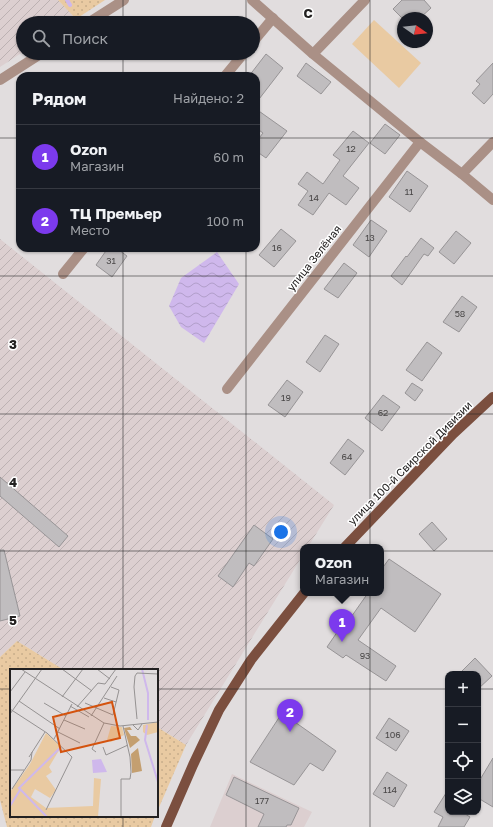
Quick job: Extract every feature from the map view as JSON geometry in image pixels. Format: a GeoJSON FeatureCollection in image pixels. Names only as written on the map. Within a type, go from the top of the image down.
{"type":"FeatureCollection","features":[{"type":"Feature","properties":{"kind":"main road","name":"улица 100-й Свирской Дивизии"},"geometry":{"type":"LineString","coordinates":[[348,544],[453,434],[493,397]]}},
{"type":"Feature","properties":{"kind":"main road"},"geometry":{"type":"LineString","coordinates":[[166,827],[219,710],[251,660],[302,596]]}},
{"type":"Feature","properties":{"kind":"street"},"geometry":{"type":"LineString","coordinates":[[99,16],[124,0]]}},
{"type":"Feature","properties":{"kind":"street"},"geometry":{"type":"LineString","coordinates":[[252,0],[313,54],[493,200]]}},
{"type":"Feature","properties":{"kind":"street"},"geometry":{"type":"LineString","coordinates":[[313,54],[365,0]]}},
{"type":"Feature","properties":{"kind":"street"},"geometry":{"type":"LineString","coordinates":[[260,34],[273,18]]}},
{"type":"Feature","properties":{"kind":"street"},"geometry":{"type":"LineString","coordinates":[[0,80],[31,60]]}},
{"type":"Feature","properties":{"kind":"street"},"geometry":{"type":"LineString","coordinates":[[228,72],[238,60]]}},
{"type":"Feature","properties":{"kind":"street","name":"улица Зелёная"},"geometry":{"type":"LineString","coordinates":[[227,389],[420,142]]}},
{"type":"Feature","properties":{"kind":"street"},"geometry":{"type":"LineString","coordinates":[[462,174],[493,142]]}},
{"type":"Feature","properties":{"kind":"street"},"geometry":{"type":"LineString","coordinates":[[63,274],[81,252]]}},
{"type":"Feature","properties":{"kind":"shaded area"},"geometry":{"type":"Polygon","coordinates":[[[0,0],[58,0],[73,16],[16,16],[16,57],[0,67],[0,0]]]}},
{"type":"Feature","properties":{"kind":"shaded area"},"geometry":{"type":"Polygon","coordinates":[[[58,0],[105,0],[81,16],[73,16],[58,0]]]}},
{"type":"Feature","properties":{"kind":"shaded area"},"geometry":{"type":"Polygon","coordinates":[[[374,20],[397,41],[397,48],[405,48],[421,63],[399,88],[352,44],[374,20]]]}},
{"type":"Feature","properties":{"kind":"shaded area"},"geometry":{"type":"Polygon","coordinates":[[[0,239],[334,505],[310,544],[300,544],[300,560],[186,745],[158,728],[158,669],[62,669],[17,641],[0,657],[0,239]]]}},
{"type":"Feature","properties":{"kind":"shaded area"},"geometry":{"type":"Polygon","coordinates":[[[17,641],[62,669],[10,669],[10,817],[155,817],[151,827],[7,827],[0,800],[0,657],[17,641]]]}},
{"type":"Feature","properties":{"kind":"shaded area"},"geometry":{"type":"Polygon","coordinates":[[[158,728],[186,745],[158,810],[158,728]]]}},
{"type":"Feature","properties":{"kind":"shaded area"},"geometry":{"type":"Polygon","coordinates":[[[232,774],[312,812],[304,827],[210,827],[232,774]]]}},
{"type":"Feature","properties":{"kind":"water"},"geometry":{"type":"Polygon","coordinates":[[[217,252],[239,284],[204,343],[181,327],[169,306],[181,278],[217,252]]]}},
{"type":"Feature","properties":{"kind":"building"},"geometry":{"type":"Polygon","coordinates":[[[402,0],[424,0],[431,8],[427,12],[397,13],[393,9],[402,0]]]}},
{"type":"Feature","properties":{"kind":"building"},"geometry":{"type":"Polygon","coordinates":[[[266,54],[283,68],[260,98],[260,72],[252,72],[266,54]]]}},
{"type":"Feature","properties":{"kind":"building"},"geometry":{"type":"Polygon","coordinates":[[[306,63],[331,82],[321,94],[297,76],[306,63]]]}},
{"type":"Feature","properties":{"kind":"building"},"geometry":{"type":"Polygon","coordinates":[[[493,63],[493,94],[484,104],[472,93],[480,84],[476,81],[493,63]]]}},
{"type":"Feature","properties":{"kind":"building"},"geometry":{"type":"Polygon","coordinates":[[[260,112],[287,131],[266,158],[260,154],[260,137],[263,133],[260,131],[260,112]]]}},
{"type":"Feature","properties":{"kind":"building"},"geometry":{"type":"Polygon","coordinates":[[[385,124],[400,135],[385,154],[370,143],[385,124]]]}},
{"type":"Feature","properties":{"kind":"building"},"geometry":{"type":"Polygon","coordinates":[[[353,131],[369,143],[343,176],[359,188],[346,205],[329,193],[313,215],[298,205],[308,191],[298,184],[307,172],[323,184],[340,160],[333,155],[353,131]]]}},
{"type":"Feature","properties":{"kind":"building"},"geometry":{"type":"Polygon","coordinates":[[[407,171],[428,186],[410,212],[389,197],[407,171]]]}},
{"type":"Feature","properties":{"kind":"building"},"geometry":{"type":"Polygon","coordinates":[[[371,220],[387,231],[369,257],[353,245],[371,220]]]}},
{"type":"Feature","properties":{"kind":"building"},"geometry":{"type":"Polygon","coordinates":[[[281,229],[296,241],[274,267],[259,255],[281,229]]]}},
{"type":"Feature","properties":{"kind":"building"},"geometry":{"type":"Polygon","coordinates":[[[456,231],[471,243],[454,264],[439,252],[456,231]]]}},
{"type":"Feature","properties":{"kind":"building"},"geometry":{"type":"Polygon","coordinates":[[[421,238],[434,248],[428,256],[424,254],[402,285],[391,276],[421,238]]]}},
{"type":"Feature","properties":{"kind":"building"},"geometry":{"type":"Polygon","coordinates":[[[105,252],[122,252],[127,256],[112,277],[96,265],[105,252]]]}},
{"type":"Feature","properties":{"kind":"building"},"geometry":{"type":"Polygon","coordinates":[[[344,263],[357,273],[338,298],[324,289],[344,263]]]}},
{"type":"Feature","properties":{"kind":"building"},"geometry":{"type":"Polygon","coordinates":[[[462,296],[477,307],[459,332],[443,322],[462,296]]]}},
{"type":"Feature","properties":{"kind":"building"},"geometry":{"type":"Polygon","coordinates":[[[325,335],[339,344],[320,372],[306,362],[325,335]]]}},
{"type":"Feature","properties":{"kind":"building"},"geometry":{"type":"Polygon","coordinates":[[[427,342],[442,353],[422,381],[406,370],[427,342]]]}},
{"type":"Feature","properties":{"kind":"building"},"geometry":{"type":"Polygon","coordinates":[[[287,380],[303,392],[285,417],[268,405],[287,380]]]}},
{"type":"Feature","properties":{"kind":"building"},"geometry":{"type":"Polygon","coordinates":[[[412,383],[423,390],[415,401],[405,393],[412,383]]]}},
{"type":"Feature","properties":{"kind":"building"},"geometry":{"type":"Polygon","coordinates":[[[383,395],[400,407],[382,431],[365,418],[383,395]]]}},
{"type":"Feature","properties":{"kind":"building"},"geometry":{"type":"Polygon","coordinates":[[[348,439],[364,451],[345,475],[330,463],[348,439]]]}},
{"type":"Feature","properties":{"kind":"building"},"geometry":{"type":"Polygon","coordinates":[[[0,477],[68,536],[59,547],[0,496],[0,477]]]}},
{"type":"Feature","properties":{"kind":"building"},"geometry":{"type":"Polygon","coordinates":[[[432,522],[447,539],[434,551],[419,534],[432,522]]]}},
{"type":"Feature","properties":{"kind":"building"},"geometry":{"type":"Polygon","coordinates":[[[254,525],[273,539],[254,566],[249,563],[233,587],[218,576],[254,525]]]}},
{"type":"Feature","properties":{"kind":"building"},"geometry":{"type":"Polygon","coordinates":[[[0,550],[4,550],[20,616],[0,621],[0,550]]]}},
{"type":"Feature","properties":{"kind":"building"},"geometry":{"type":"Polygon","coordinates":[[[389,559],[441,594],[415,632],[381,608],[358,640],[396,666],[386,681],[346,655],[343,658],[327,647],[340,628],[342,630],[366,596],[384,596],[384,566],[389,559]]]}},
{"type":"Feature","properties":{"kind":"building"},"geometry":{"type":"Polygon","coordinates":[[[475,658],[492,676],[481,686],[481,671],[462,671],[475,658]]]}},
{"type":"Feature","properties":{"kind":"building"},"geometry":{"type":"Polygon","coordinates":[[[282,713],[336,751],[323,771],[310,763],[294,785],[250,762],[282,713]]]}},
{"type":"Feature","properties":{"kind":"building"},"geometry":{"type":"Polygon","coordinates":[[[389,718],[409,731],[396,751],[376,738],[389,718]]]}},
{"type":"Feature","properties":{"kind":"building"},"geometry":{"type":"Polygon","coordinates":[[[493,758],[493,807],[481,800],[481,778],[493,758]]]}},
{"type":"Feature","properties":{"kind":"building"},"geometry":{"type":"Polygon","coordinates":[[[387,772],[407,785],[394,807],[373,794],[387,772]]]}},
{"type":"Feature","properties":{"kind":"building"},"geometry":{"type":"Polygon","coordinates":[[[234,777],[299,808],[291,825],[287,825],[286,827],[258,827],[264,814],[226,795],[234,777]]]}},
{"type":"Feature","properties":{"kind":"building"},"geometry":{"type":"Polygon","coordinates":[[[445,795],[445,815],[467,815],[470,817],[464,827],[438,827],[443,817],[434,812],[445,795]]]}},
{"type":"Feature","properties":{"kind":"waterway"},"geometry":{"type":"LineString","coordinates":[[67,0],[70,5]]}},
{"type":"Feature","properties":{"kind":"place","name":"Ozon"},"geometry":{"type":"Point","coordinates":[342,642]}},
{"type":"Feature","properties":{"kind":"place","name":"ТЦ Премьер"},"geometry":{"type":"Point","coordinates":[290,732]}}]}
